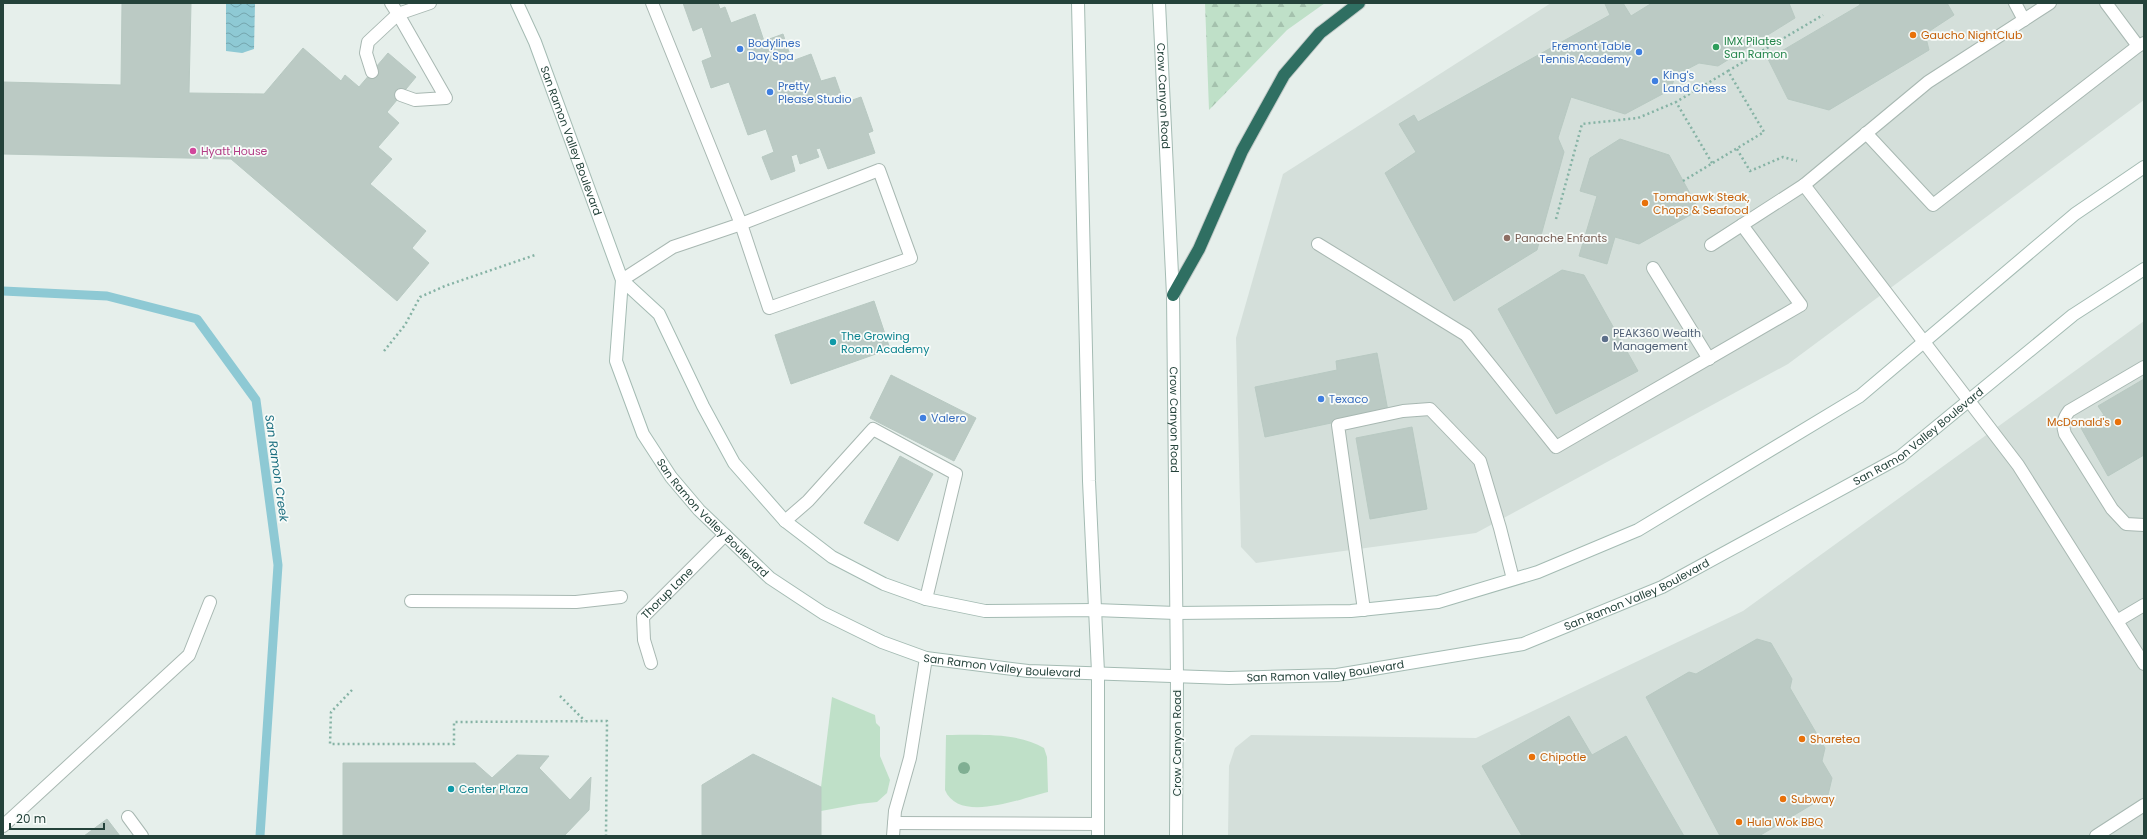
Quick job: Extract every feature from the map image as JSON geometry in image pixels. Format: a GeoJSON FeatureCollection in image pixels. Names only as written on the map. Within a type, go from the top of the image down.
{"type":"FeatureCollection","features":[{"type":"Feature","properties":{"kind":"highway"},"geometry":{"type":"LineString","coordinates":[[1173,295],[1199,249],[1242,151],[1284,75],[1320,33],[1359,3]]}},
{"type":"Feature","properties":{"kind":"main road"},"geometry":{"type":"LineString","coordinates":[[391,3],[446,98],[415,100],[401,96]]}},
{"type":"Feature","properties":{"kind":"main road"},"geometry":{"type":"LineString","coordinates":[[372,72],[366,53],[368,42],[398,14],[430,3]]}},
{"type":"Feature","properties":{"kind":"main road","name":"San Ramon Valley Boulevard"},"geometry":{"type":"LineString","coordinates":[[518,3],[535,42],[622,280],[616,361],[643,434],[671,477],[699,510],[770,578],[823,613],[882,642],[926,658],[1028,670],[1229,678],[1337,675],[1523,644],[1662,587],[1900,457],[2073,315],[2144,269]]}},
{"type":"Feature","properties":{"kind":"main road"},"geometry":{"type":"LineString","coordinates":[[622,280],[673,247],[741,224],[879,170],[911,258],[769,308],[741,224],[652,3]]}},
{"type":"Feature","properties":{"kind":"main road"},"geometry":{"type":"LineString","coordinates":[[894,823],[1017,824],[1098,830],[1098,672],[1088,481],[1078,3]]}},
{"type":"Feature","properties":{"kind":"main road","name":"Crow Canyon Road"},"geometry":{"type":"LineString","coordinates":[[1159,3],[1173,295],[1177,676],[1176,836]]}},
{"type":"Feature","properties":{"kind":"main road"},"geometry":{"type":"LineString","coordinates":[[2015,3],[2024,20]]}},
{"type":"Feature","properties":{"kind":"main road"},"geometry":{"type":"LineString","coordinates":[[1711,245],[1804,185],[1928,82],[2050,3]]}},
{"type":"Feature","properties":{"kind":"main road"},"geometry":{"type":"LineString","coordinates":[[1866,133],[1933,205],[2141,45],[2106,3]]}},
{"type":"Feature","properties":{"kind":"main road","name":"San Ramon Valley Boulevard"},"geometry":{"type":"LineString","coordinates":[[622,280],[659,314],[703,406],[734,463],[785,521],[832,557],[884,584],[926,599],[985,611],[1095,610],[1176,613],[1364,610],[1438,602],[1538,572],[1638,530],[1860,396],[2075,214],[2144,167]]}},
{"type":"Feature","properties":{"kind":"main road"},"geometry":{"type":"LineString","coordinates":[[1804,185],[1925,341],[2018,465],[2144,664]]}},
{"type":"Feature","properties":{"kind":"main road"},"geometry":{"type":"LineString","coordinates":[[1318,244],[1466,335],[1556,447],[1801,305],[1742,225]]}},
{"type":"Feature","properties":{"kind":"main road"},"geometry":{"type":"LineString","coordinates":[[1653,268],[1709,359]]}},
{"type":"Feature","properties":{"kind":"main road"},"geometry":{"type":"LineString","coordinates":[[2144,367],[2069,411],[2065,416],[2063,428],[2065,434],[2112,509],[2126,524],[2144,525]]}},
{"type":"Feature","properties":{"kind":"main road"},"geometry":{"type":"LineString","coordinates":[[1364,610],[1338,425],[1403,411],[1430,409],[1480,461],[1513,579]]}},
{"type":"Feature","properties":{"kind":"main road"},"geometry":{"type":"LineString","coordinates":[[785,521],[808,501],[873,429],[956,474],[926,599]]}},
{"type":"Feature","properties":{"kind":"main road","name":"Thorup Lane"},"geometry":{"type":"LineString","coordinates":[[651,664],[644,640],[643,617],[725,535]]}},
{"type":"Feature","properties":{"kind":"main road"},"geometry":{"type":"LineString","coordinates":[[411,601],[576,602],[621,597]]}},
{"type":"Feature","properties":{"kind":"main road"},"geometry":{"type":"LineString","coordinates":[[3,826],[189,655],[210,602]]}},
{"type":"Feature","properties":{"kind":"main road"},"geometry":{"type":"LineString","coordinates":[[2117,621],[2144,606]]}},
{"type":"Feature","properties":{"kind":"main road"},"geometry":{"type":"LineString","coordinates":[[893,836],[895,810],[910,758],[926,658]]}},
{"type":"Feature","properties":{"kind":"main road"},"geometry":{"type":"LineString","coordinates":[[2096,836],[2144,805]]}},
{"type":"Feature","properties":{"kind":"main road"},"geometry":{"type":"LineString","coordinates":[[128,817],[142,836]]}},
{"type":"Feature","properties":{"kind":"main road"},"geometry":{"type":"LineString","coordinates":[[1017,824],[1017,836]]}},
{"type":"Feature","properties":{"kind":"path"},"geometry":{"type":"LineString","coordinates":[[1556,219],[1582,124],[1638,118],[1676,102],[1823,15]]}},
{"type":"Feature","properties":{"kind":"path"},"geometry":{"type":"LineString","coordinates":[[1683,181],[1764,132],[1728,71]]}},
{"type":"Feature","properties":{"kind":"path"},"geometry":{"type":"LineString","coordinates":[[1676,102],[1712,163]]}},
{"type":"Feature","properties":{"kind":"path"},"geometry":{"type":"LineString","coordinates":[[1737,149],[1750,170],[1783,157],[1800,162],[1818,173]]}},
{"type":"Feature","properties":{"kind":"path"},"geometry":{"type":"LineString","coordinates":[[384,351],[405,325],[420,297],[445,286],[535,255]]}},
{"type":"Feature","properties":{"kind":"path"},"geometry":{"type":"LineString","coordinates":[[352,690],[331,712],[330,744],[454,744],[454,722],[607,721],[606,836]]}},
{"type":"Feature","properties":{"kind":"path"},"geometry":{"type":"LineString","coordinates":[[560,696],[586,722]]}},
{"type":"Feature","properties":{"kind":"shaded area"},"geometry":{"type":"Polygon","coordinates":[[[1551,3],[2144,3],[2144,100],[1788,364],[1476,533],[1256,563],[1241,547],[1236,338],[1283,174],[1551,3]]]}},
{"type":"Feature","properties":{"kind":"shaded area"},"geometry":{"type":"Polygon","coordinates":[[[2144,321],[2144,836],[1228,836],[1229,766],[1235,748],[1251,735],[1476,738],[1743,611],[2144,321]]]}},
{"type":"Feature","properties":{"kind":"green space"},"geometry":{"type":"Polygon","coordinates":[[[1205,3],[1325,3],[1287,30],[1209,110],[1205,3]]]}},
{"type":"Feature","properties":{"kind":"green space"},"geometry":{"type":"Polygon","coordinates":[[[832,697],[875,715],[876,723],[880,727],[880,756],[890,780],[887,793],[877,802],[821,811],[821,787],[832,697]]]}},
{"type":"Feature","properties":{"kind":"green space"},"geometry":{"type":"Polygon","coordinates":[[[946,735],[1009,737],[1022,739],[1044,748],[1047,757],[1048,792],[992,806],[963,806],[952,800],[945,790],[946,735]]]}},
{"type":"Feature","properties":{"kind":"water"},"geometry":{"type":"Polygon","coordinates":[[[226,3],[255,3],[254,49],[242,53],[226,51],[226,3]]]}},
{"type":"Feature","properties":{"kind":"building","name":"Hyatt House"},"geometry":{"type":"Polygon","coordinates":[[[122,3],[191,3],[189,93],[264,94],[303,48],[341,81],[345,75],[359,87],[388,53],[416,77],[387,112],[399,123],[378,147],[392,159],[370,184],[426,231],[412,248],[429,263],[397,301],[231,159],[3,154],[3,82],[121,85],[122,3]]]}},
{"type":"Feature","properties":{"kind":"building"},"geometry":{"type":"Polygon","coordinates":[[[683,3],[718,3],[720,9],[725,7],[731,23],[755,14],[764,41],[783,34],[792,61],[811,54],[821,81],[835,77],[844,103],[861,97],[873,131],[868,133],[875,153],[828,169],[820,148],[816,149],[819,157],[800,164],[797,154],[791,156],[795,171],[771,180],[762,157],[774,152],[766,129],[748,135],[729,82],[711,88],[702,61],[712,57],[702,27],[693,31],[683,3]]]}},
{"type":"Feature","properties":{"kind":"building"},"geometry":{"type":"Polygon","coordinates":[[[1623,3],[1631,16],[1652,3],[1789,3],[1795,18],[1718,66],[1699,63],[1676,75],[1670,90],[1625,114],[1571,97],[1558,138],[1564,152],[1537,250],[1454,301],[1385,173],[1416,152],[1399,124],[1414,115],[1418,122],[1610,15],[1605,4],[1623,3]]]}},
{"type":"Feature","properties":{"kind":"building"},"geometry":{"type":"Polygon","coordinates":[[[1859,3],[1947,3],[1954,15],[1925,34],[1929,50],[1829,110],[1788,99],[1768,59],[1860,5],[1859,3]]]}},
{"type":"Feature","properties":{"kind":"building","name":"Tomahawk Steak, Chops & Seafood"},"geometry":{"type":"Polygon","coordinates":[[[1620,139],[1669,155],[1699,210],[1639,244],[1615,237],[1607,264],[1579,256],[1597,196],[1580,191],[1590,158],[1620,139]]]}},
{"type":"Feature","properties":{"kind":"building"},"geometry":{"type":"Polygon","coordinates":[[[1562,270],[1584,275],[1638,371],[1556,414],[1498,309],[1562,270]]]}},
{"type":"Feature","properties":{"kind":"building","name":"The Growing Room Academy"},"geometry":{"type":"Polygon","coordinates":[[[874,301],[890,349],[791,384],[775,335],[874,301]]]}},
{"type":"Feature","properties":{"kind":"building","name":"Texaco"},"geometry":{"type":"Polygon","coordinates":[[[1377,353],[1388,411],[1265,437],[1255,387],[1337,370],[1336,361],[1377,353]]]}},
{"type":"Feature","properties":{"kind":"building","name":"Valero"},"geometry":{"type":"Polygon","coordinates":[[[891,375],[976,418],[954,461],[870,418],[891,375]]]}},
{"type":"Feature","properties":{"kind":"building","name":"McDonald's"},"geometry":{"type":"Polygon","coordinates":[[[2144,379],[2144,455],[2108,476],[2081,428],[2104,415],[2098,406],[2144,379]]]}},
{"type":"Feature","properties":{"kind":"building","name":"Texaco"},"geometry":{"type":"Polygon","coordinates":[[[1412,427],[1427,509],[1370,519],[1356,438],[1412,427]]]}},
{"type":"Feature","properties":{"kind":"building"},"geometry":{"type":"Polygon","coordinates":[[[900,456],[933,474],[898,541],[864,523],[900,456]]]}},
{"type":"Feature","properties":{"kind":"building"},"geometry":{"type":"Polygon","coordinates":[[[1757,639],[1771,643],[1792,679],[1790,688],[1825,748],[1822,761],[1832,778],[1828,795],[1759,836],[1720,836],[1646,697],[1689,672],[1696,674],[1757,639]]]}},
{"type":"Feature","properties":{"kind":"building"},"geometry":{"type":"Polygon","coordinates":[[[1569,716],[1592,755],[1626,736],[1684,836],[1522,836],[1482,766],[1569,716]]]}},
{"type":"Feature","properties":{"kind":"building"},"geometry":{"type":"Polygon","coordinates":[[[753,754],[821,787],[821,836],[702,836],[702,785],[753,754]]]}},
{"type":"Feature","properties":{"kind":"building","name":"Center Plaza"},"geometry":{"type":"Polygon","coordinates":[[[517,755],[549,756],[539,768],[570,800],[591,777],[589,810],[564,836],[343,836],[343,763],[475,763],[492,778],[517,755]]]}},
{"type":"Feature","properties":{"kind":"building"},"geometry":{"type":"Polygon","coordinates":[[[107,819],[120,836],[84,836],[107,819]]]}},
{"type":"Feature","properties":{"kind":"waterway","name":"San Ramon Creek"},"geometry":{"type":"LineString","coordinates":[[3,291],[107,296],[197,319],[256,400],[278,565],[260,836]]}},
{"type":"Feature","properties":{"kind":"place","name":"Gaucho NightClub"},"geometry":{"type":"Point","coordinates":[1913,35]}},
{"type":"Feature","properties":{"kind":"place","name":"IMX Pilates San Ramon"},"geometry":{"type":"Point","coordinates":[1716,47]}},
{"type":"Feature","properties":{"kind":"place","name":"Bodylines Day Spa"},"geometry":{"type":"Point","coordinates":[740,49]}},
{"type":"Feature","properties":{"kind":"place","name":"Fremont Table Tennis Academy"},"geometry":{"type":"Point","coordinates":[1639,52]}},
{"type":"Feature","properties":{"kind":"place","name":"King's Land Chess"},"geometry":{"type":"Point","coordinates":[1655,81]}},
{"type":"Feature","properties":{"kind":"place","name":"Pretty Please Studio"},"geometry":{"type":"Point","coordinates":[770,92]}},
{"type":"Feature","properties":{"kind":"place","name":"Hyatt House"},"geometry":{"type":"Point","coordinates":[193,151]}},
{"type":"Feature","properties":{"kind":"place","name":"Tomahawk Steak, Chops & Seafood"},"geometry":{"type":"Point","coordinates":[1645,203]}},
{"type":"Feature","properties":{"kind":"place","name":"Panache Enfants"},"geometry":{"type":"Point","coordinates":[1507,238]}},
{"type":"Feature","properties":{"kind":"place","name":"PEAK360 Wealth Management"},"geometry":{"type":"Point","coordinates":[1605,339]}},
{"type":"Feature","properties":{"kind":"place","name":"The Growing Room Academy"},"geometry":{"type":"Point","coordinates":[833,342]}},
{"type":"Feature","properties":{"kind":"place","name":"Texaco"},"geometry":{"type":"Point","coordinates":[1321,399]}},
{"type":"Feature","properties":{"kind":"place","name":"Valero"},"geometry":{"type":"Point","coordinates":[923,418]}},
{"type":"Feature","properties":{"kind":"place","name":"McDonald's"},"geometry":{"type":"Point","coordinates":[2118,422]}},
{"type":"Feature","properties":{"kind":"place","name":"Sharetea"},"geometry":{"type":"Point","coordinates":[1802,739]}},
{"type":"Feature","properties":{"kind":"place","name":"Chipotle"},"geometry":{"type":"Point","coordinates":[1532,757]}},
{"type":"Feature","properties":{"kind":"place","name":"Center Plaza"},"geometry":{"type":"Point","coordinates":[451,789]}},
{"type":"Feature","properties":{"kind":"place","name":"Subway"},"geometry":{"type":"Point","coordinates":[1783,799]}},
{"type":"Feature","properties":{"kind":"place","name":"Hula Wok BBQ"},"geometry":{"type":"Point","coordinates":[1739,822]}}]}
